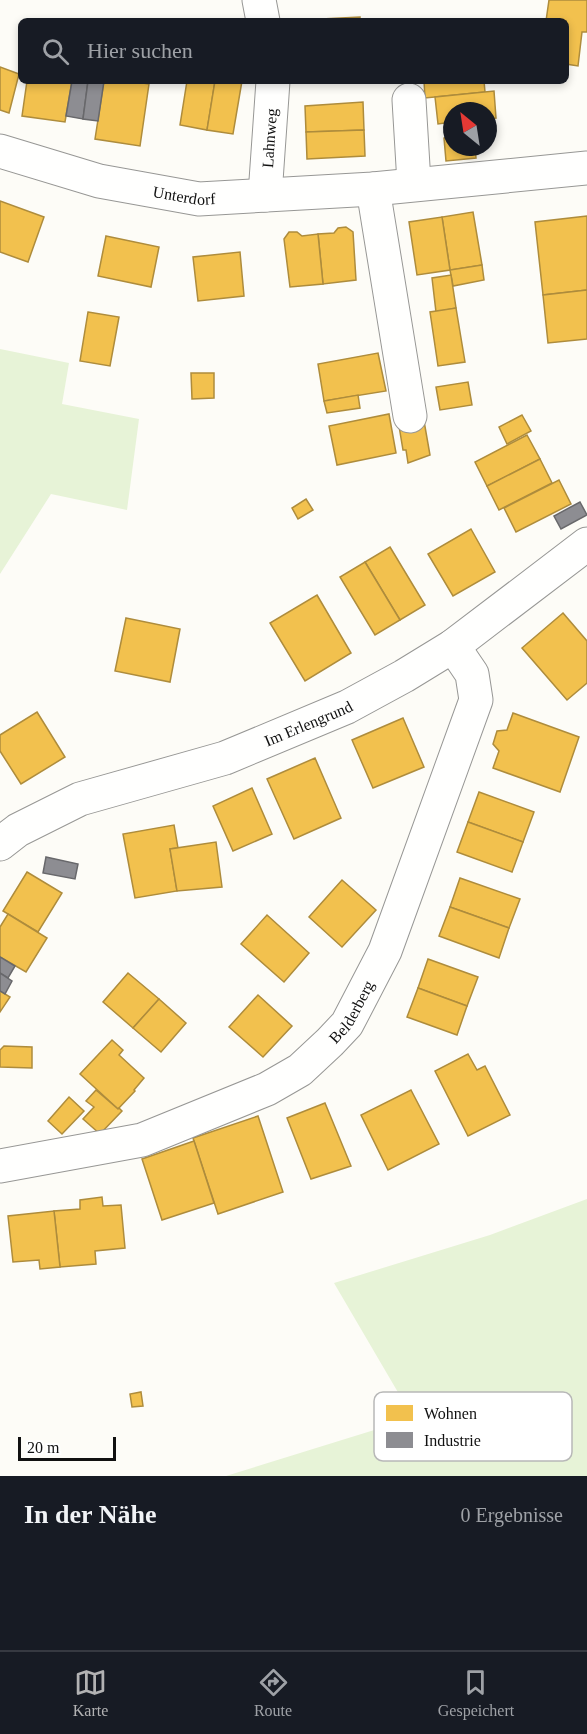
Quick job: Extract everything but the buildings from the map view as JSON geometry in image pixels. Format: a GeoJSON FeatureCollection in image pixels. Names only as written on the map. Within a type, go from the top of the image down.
{"type":"FeatureCollection","features":[{"type":"Feature","properties":{"kind":"street"},"geometry":{"type":"LineString","coordinates":[[259,0],[262,18]]}},
{"type":"Feature","properties":{"kind":"street","name":"Lahnweg"},"geometry":{"type":"LineString","coordinates":[[265,195],[273,84]]}},
{"type":"Feature","properties":{"kind":"street"},"geometry":{"type":"LineString","coordinates":[[409,100],[414,183]]}},
{"type":"Feature","properties":{"kind":"street","name":"Unterdorf"},"geometry":{"type":"LineString","coordinates":[[0,151],[99,181],[199,199],[373,189],[414,183],[587,168]]}},
{"type":"Feature","properties":{"kind":"street"},"geometry":{"type":"LineString","coordinates":[[373,189],[410,416]]}},
{"type":"Feature","properties":{"kind":"street","name":"Im Erlengrund"},"geometry":{"type":"LineString","coordinates":[[0,844],[18,830],[80,799],[225,758],[347,707],[404,676],[453,645],[587,544]]}},
{"type":"Feature","properties":{"kind":"street","name":"Belderberg"},"geometry":{"type":"LineString","coordinates":[[0,1166],[142,1140],[267,1089],[300,1070],[347,1024],[385,951],[476,700],[472,674],[453,645]]}},
{"type":"Feature","properties":{"kind":"green space"},"geometry":{"type":"Polygon","coordinates":[[[0,349],[69,363],[62,404],[139,419],[127,510],[51,494],[0,574],[0,349]]]}},
{"type":"Feature","properties":{"kind":"green space"},"geometry":{"type":"Polygon","coordinates":[[[587,1199],[587,1476],[226,1476],[374,1430],[374,1461],[572,1461],[572,1392],[398,1392],[334,1283],[490,1235],[587,1199]]]}}]}
